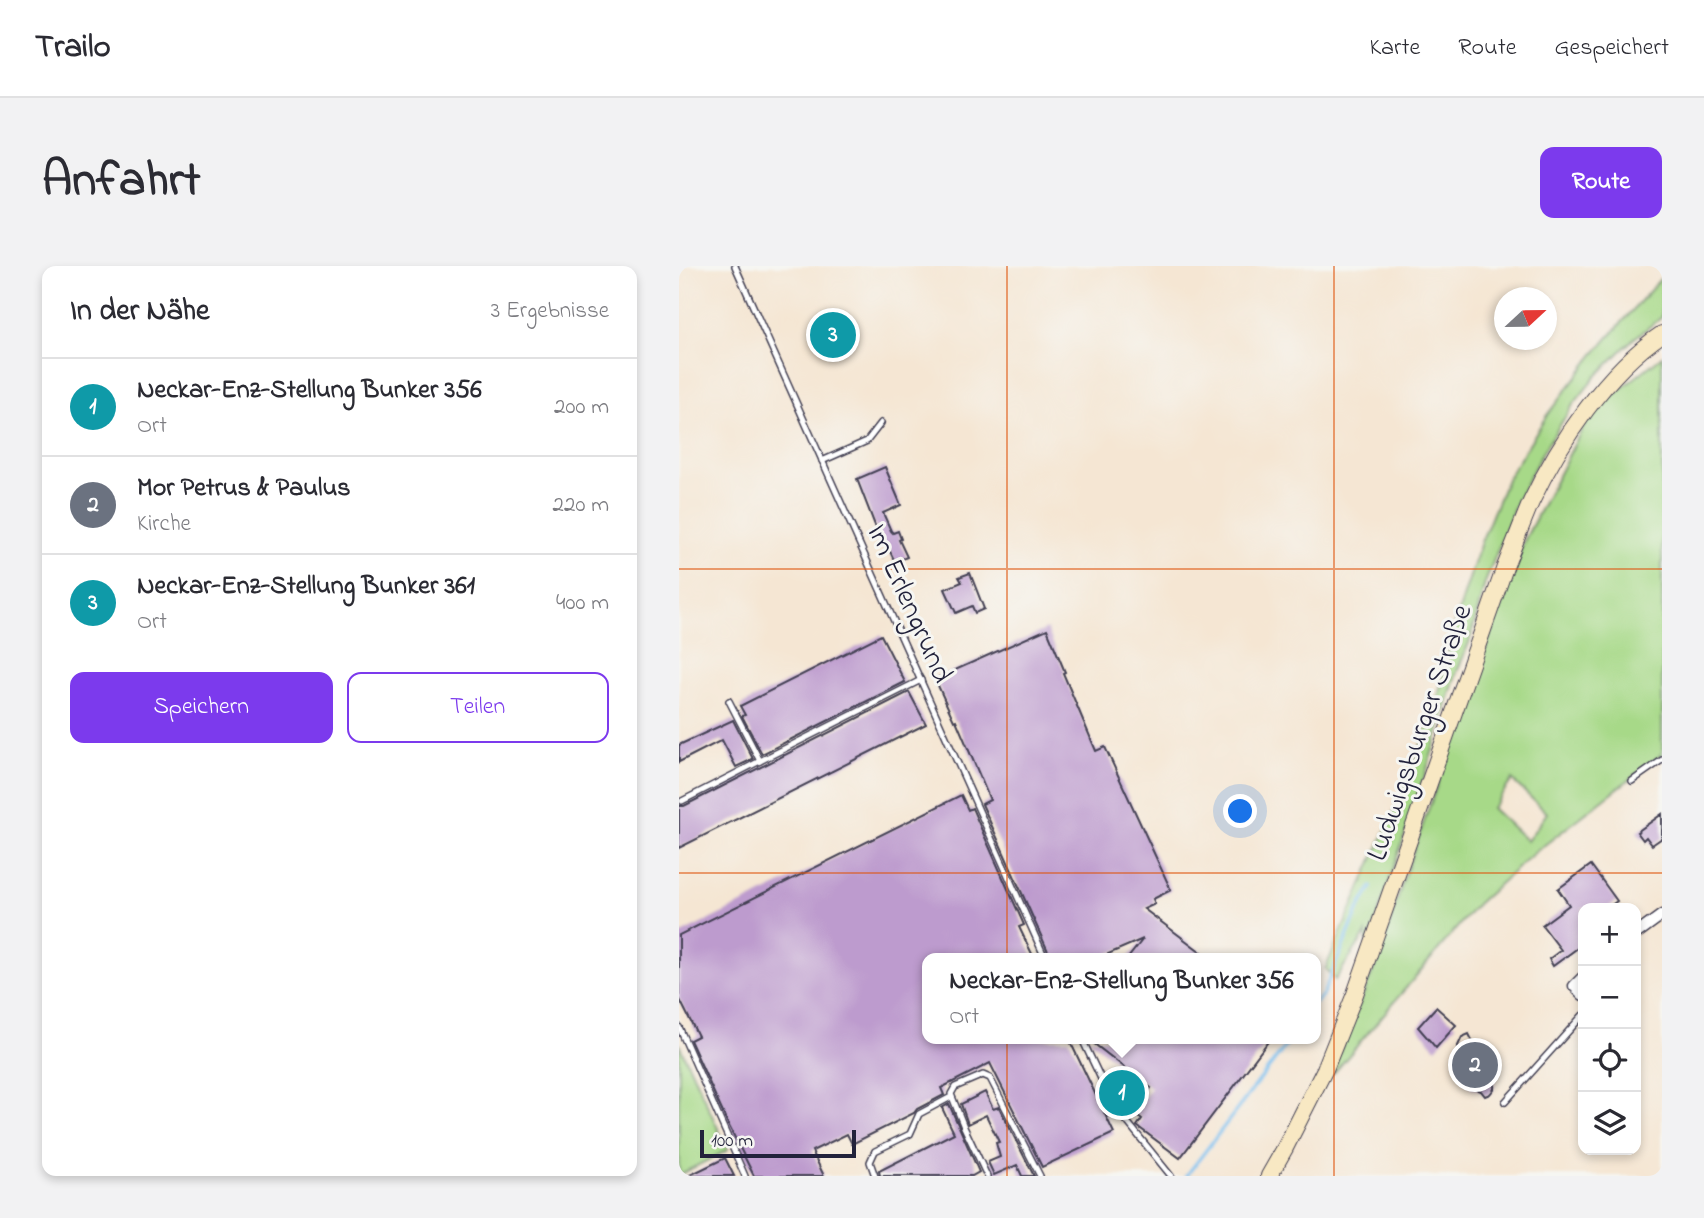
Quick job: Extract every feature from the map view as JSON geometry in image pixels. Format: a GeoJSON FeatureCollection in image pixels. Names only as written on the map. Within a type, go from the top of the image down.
{"type":"FeatureCollection","features":[{"type":"Feature","properties":{"kind":"main road","name":"Ludwigsburger Straße"},"geometry":{"type":"LineString","coordinates":[[1269,1176],[1325,1069],[1355,994],[1505,567],[1531,502],[1573,428],[1603,388],[1633,357],[1662,334]]}},
{"type":"Feature","properties":{"kind":"street"},"geometry":{"type":"LineString","coordinates":[[1641,930],[1662,915]]}},
{"type":"Feature","properties":{"kind":"street"},"geometry":{"type":"LineString","coordinates":[[1578,981],[1571,989],[1578,992]]}},
{"type":"Feature","properties":{"kind":"lane","name":"Im Erlengrund"},"geometry":{"type":"LineString","coordinates":[[735,266],[1043,953]]}},
{"type":"Feature","properties":{"kind":"lane"},"geometry":{"type":"LineString","coordinates":[[823,461],[867,441],[881,423]]}},
{"type":"Feature","properties":{"kind":"lane"},"geometry":{"type":"LineString","coordinates":[[682,801],[921,680]]}},
{"type":"Feature","properties":{"kind":"lane"},"geometry":{"type":"LineString","coordinates":[[729,701],[760,761]]}},
{"type":"Feature","properties":{"kind":"lane"},"geometry":{"type":"LineString","coordinates":[[1632,781],[1662,760]]}},
{"type":"Feature","properties":{"kind":"lane"},"geometry":{"type":"LineString","coordinates":[[1505,1102],[1578,1021]]}},
{"type":"Feature","properties":{"kind":"lane"},"geometry":{"type":"LineString","coordinates":[[679,1027],[745,1176]]}},
{"type":"Feature","properties":{"kind":"lane"},"geometry":{"type":"LineString","coordinates":[[1084,1044],[1116,1108],[1171,1176]]}},
{"type":"Feature","properties":{"kind":"lane"},"geometry":{"type":"LineString","coordinates":[[987,1176],[951,1097],[955,1087],[982,1075],[990,1078],[1040,1176]]}},
{"type":"Feature","properties":{"kind":"lane"},"geometry":{"type":"LineString","coordinates":[[875,1176],[870,1162],[875,1151],[910,1134],[919,1114],[951,1097]]}},
{"type":"Feature","properties":{"kind":"green space"},"geometry":{"type":"Polygon","coordinates":[[[1662,277],[1662,317],[1632,340],[1596,376],[1573,405],[1542,453],[1517,500],[1485,583],[1469,643],[1457,672],[1367,946],[1366,933],[1335,980],[1325,969],[1412,770],[1439,693],[1456,620],[1481,542],[1507,479],[1547,415],[1595,353],[1662,277]]]}},
{"type":"Feature","properties":{"kind":"green space"},"geometry":{"type":"Polygon","coordinates":[[[1662,356],[1662,754],[1533,854],[1477,904],[1334,1073],[1332,1070],[1381,952],[1404,878],[1524,541],[1590,414],[1662,356]],[[1512,780],[1492,808],[1527,841],[1547,813],[1512,780]]]}},
{"type":"Feature","properties":{"kind":"green space"},"geometry":{"type":"Polygon","coordinates":[[[679,1044],[728,1150],[679,1175],[679,1044]]]}},
{"type":"Feature","properties":{"kind":"building"},"geometry":{"type":"Polygon","coordinates":[[[885,467],[901,505],[883,513],[891,531],[898,531],[907,557],[895,562],[876,528],[857,479],[885,467]]]}},
{"type":"Feature","properties":{"kind":"building"},"geometry":{"type":"Polygon","coordinates":[[[970,573],[984,609],[975,613],[972,606],[956,613],[945,589],[962,582],[959,577],[970,573]]]}},
{"type":"Feature","properties":{"kind":"building"},"geometry":{"type":"Polygon","coordinates":[[[1047,629],[1096,751],[1105,747],[1171,890],[1153,899],[1155,904],[1144,909],[1202,953],[1132,953],[1143,939],[1110,953],[1049,953],[982,804],[990,800],[956,720],[954,721],[935,679],[1047,629]]]}},
{"type":"Feature","properties":{"kind":"building"},"geometry":{"type":"Polygon","coordinates":[[[881,635],[905,682],[762,754],[742,716],[745,715],[740,706],[881,635]]]}},
{"type":"Feature","properties":{"kind":"building"},"geometry":{"type":"Polygon","coordinates":[[[909,692],[926,724],[679,848],[679,806],[684,806],[909,692]]]}},
{"type":"Feature","properties":{"kind":"building"},"geometry":{"type":"Polygon","coordinates":[[[733,720],[753,759],[736,767],[722,740],[679,762],[679,745],[733,720]]]}},
{"type":"Feature","properties":{"kind":"building"},"geometry":{"type":"Polygon","coordinates":[[[961,795],[968,810],[972,808],[1024,925],[1019,927],[1032,953],[922,953],[922,1044],[1071,1044],[1114,1133],[1042,1167],[990,1063],[941,1088],[944,1095],[914,1113],[852,1144],[847,1134],[812,1151],[824,1176],[754,1176],[690,1040],[698,1036],[679,998],[679,935],[961,795]]]}},
{"type":"Feature","properties":{"kind":"building"},"geometry":{"type":"Polygon","coordinates":[[[1662,814],[1662,838],[1652,845],[1646,837],[1643,840],[1637,832],[1662,814]]]}},
{"type":"Feature","properties":{"kind":"building"},"geometry":{"type":"Polygon","coordinates":[[[1591,865],[1617,901],[1578,903],[1578,948],[1553,966],[1549,959],[1561,950],[1542,925],[1569,905],[1558,889],[1591,865]]]}},
{"type":"Feature","properties":{"kind":"building"},"geometry":{"type":"Polygon","coordinates":[[[1436,1007],[1456,1025],[1436,1048],[1418,1027],[1436,1007]]]}},
{"type":"Feature","properties":{"kind":"building"},"geometry":{"type":"Polygon","coordinates":[[[1469,1034],[1474,1044],[1484,1050],[1495,1068],[1494,1089],[1485,1096],[1463,1079],[1456,1062],[1457,1048],[1462,1037],[1469,1034]]]}},
{"type":"Feature","properties":{"kind":"building"},"geometry":{"type":"Polygon","coordinates":[[[1094,1044],[1266,1044],[1180,1158],[1137,1126],[1142,1119],[1133,1112],[1151,1088],[1094,1044]]]}},
{"type":"Feature","properties":{"kind":"building"},"geometry":{"type":"Polygon","coordinates":[[[985,1092],[993,1109],[999,1107],[1034,1176],[1022,1176],[1017,1165],[994,1175],[988,1162],[1000,1157],[996,1143],[999,1142],[986,1115],[968,1124],[961,1104],[985,1092]]]}},
{"type":"Feature","properties":{"kind":"building"},"geometry":{"type":"Polygon","coordinates":[[[949,1104],[979,1172],[972,1176],[880,1176],[879,1171],[954,1133],[942,1108],[949,1104]]]}},
{"type":"Feature","properties":{"kind":"building"},"geometry":{"type":"Polygon","coordinates":[[[725,1158],[734,1176],[688,1176],[725,1158]]]}},
{"type":"Feature","properties":{"kind":"waterway"},"geometry":{"type":"LineString","coordinates":[[1321,997],[1360,906],[1372,887]]}},
{"type":"Feature","properties":{"kind":"waterway"},"geometry":{"type":"LineString","coordinates":[[1187,1175],[1287,1044]]}},
{"type":"Feature","properties":{"kind":"place","name":"Neckar-Enz-Stellung Bunker 361"},"geometry":{"type":"Point","coordinates":[833,335]}},
{"type":"Feature","properties":{"kind":"place","name":"Mor Petrus & Paulus"},"geometry":{"type":"Point","coordinates":[1475,1065]}},
{"type":"Feature","properties":{"kind":"place","name":"Neckar-Enz-Stellung Bunker 356"},"geometry":{"type":"Point","coordinates":[1122,1093]}}]}
